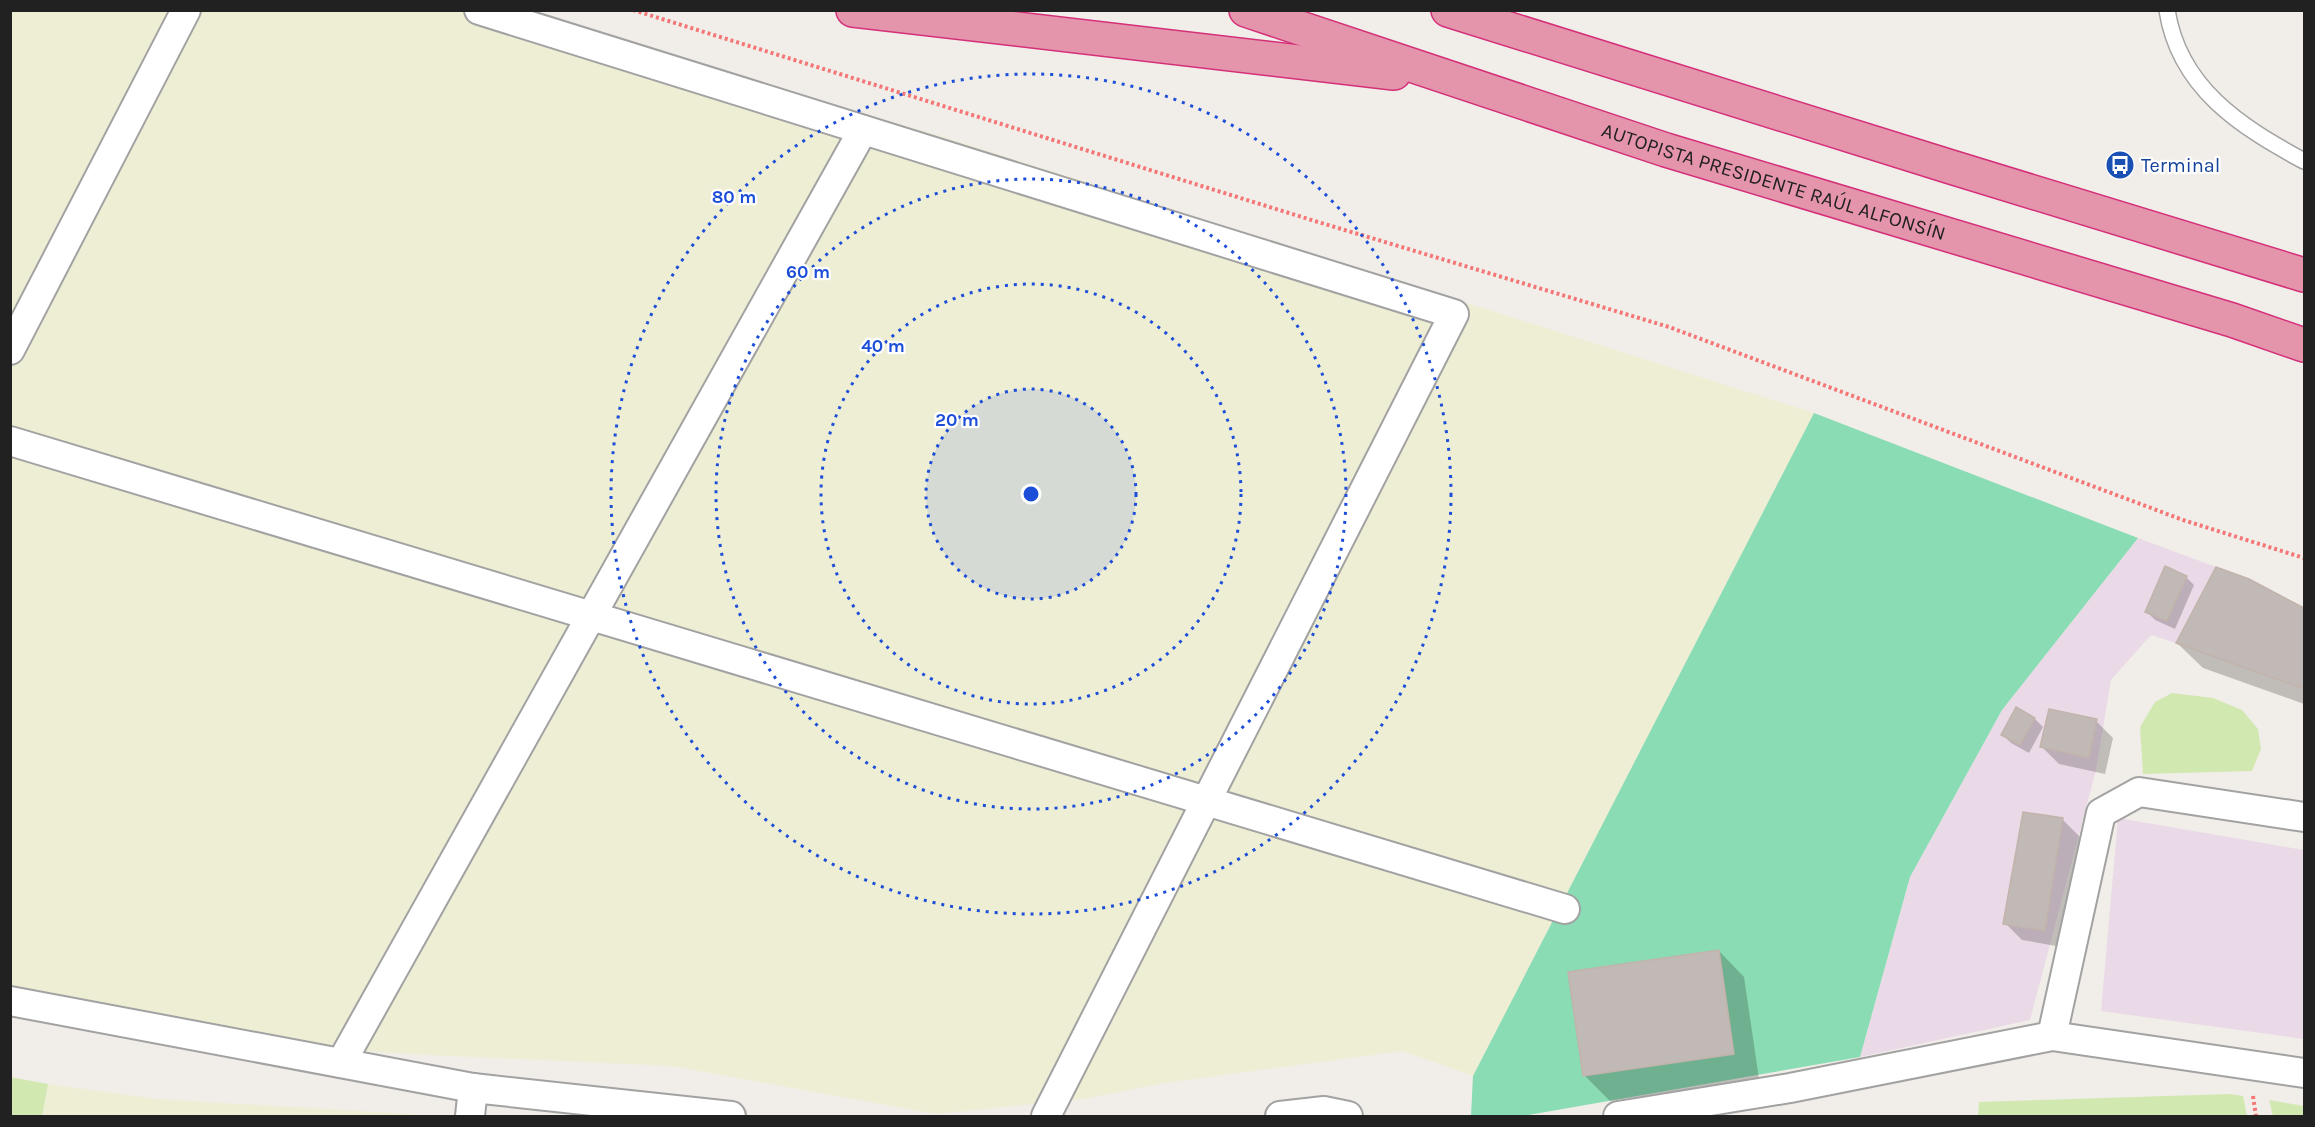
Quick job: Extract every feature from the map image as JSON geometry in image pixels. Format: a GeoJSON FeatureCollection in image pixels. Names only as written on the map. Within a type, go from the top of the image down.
{"type":"FeatureCollection","features":[{"type":"Feature","properties":{"kind":"highway"},"geometry":{"type":"LineString","coordinates":[[853,10],[1464,81]]}},
{"type":"Feature","properties":{"kind":"highway","name":"AUTOPISTA PRESIDENTE RAÚL ALFONSÍN"},"geometry":{"type":"LineString","coordinates":[[1245,10],[1666,150],[2052,268],[2189,307],[2304,345]]}},
{"type":"Feature","properties":{"kind":"highway"},"geometry":{"type":"LineString","coordinates":[[1448,10],[2304,275]]}},
{"type":"Feature","properties":{"kind":"street"},"geometry":{"type":"LineString","coordinates":[[10,350],[186,10]]}},
{"type":"Feature","properties":{"kind":"street"},"geometry":{"type":"LineString","coordinates":[[479,10],[1454,314],[1046,1116]]}},
{"type":"Feature","properties":{"kind":"street"},"geometry":{"type":"LineString","coordinates":[[341,1063],[863,130]]}},
{"type":"Feature","properties":{"kind":"street"},"geometry":{"type":"LineString","coordinates":[[10,441],[1564,909]]}},
{"type":"Feature","properties":{"kind":"street"},"geometry":{"type":"LineString","coordinates":[[2052,1036],[2101,813],[2139,792],[2304,817]]}},
{"type":"Feature","properties":{"kind":"street"},"geometry":{"type":"LineString","coordinates":[[10,1001],[474,1088],[731,1116]]}},
{"type":"Feature","properties":{"kind":"street"},"geometry":{"type":"LineString","coordinates":[[1618,1116],[1790,1088],[2052,1036],[2304,1074]]}},
{"type":"Feature","properties":{"kind":"street"},"geometry":{"type":"LineString","coordinates":[[470,1116],[474,1088]]}},
{"type":"Feature","properties":{"kind":"street"},"geometry":{"type":"LineString","coordinates":[[1280,1116],[1324,1111],[1348,1116]]}},
{"type":"Feature","properties":{"kind":"lane"},"geometry":{"type":"LineString","coordinates":[[2167,10],[2169,24],[2180,53],[2197,80],[2220,107],[2258,136],[2304,161]]}},
{"type":"Feature","properties":{"kind":"path"},"geometry":{"type":"LineString","coordinates":[[633,10],[1318,222],[1669,327],[2183,520],[2304,558]]}},
{"type":"Feature","properties":{"kind":"shaded area"},"geometry":{"type":"Polygon","coordinates":[[[2138,538],[2216,567],[2176,643],[2151,635],[2111,680],[2096,770],[2030,1020],[1860,1057],[1910,877],[2002,710],[2138,538]]]}},
{"type":"Feature","properties":{"kind":"shaded area"},"geometry":{"type":"Polygon","coordinates":[[[2118,818],[2304,850],[2304,1039],[2101,1011],[2118,818]]]}},
{"type":"Feature","properties":{"kind":"green space"},"geometry":{"type":"Polygon","coordinates":[[[10,11],[502,11],[934,134],[1814,413],[1473,1076],[1403,1051],[1164,1083],[1089,1098],[936,1114],[671,1066],[406,1054],[276,1044],[11,1000],[10,11]]]}},
{"type":"Feature","properties":{"kind":"green space"},"geometry":{"type":"Polygon","coordinates":[[[1814,413],[2138,538],[2002,710],[1910,877],[1860,1057],[1523,1116],[1471,1116],[1473,1076],[1814,413]]]}},
{"type":"Feature","properties":{"kind":"green space"},"geometry":{"type":"Polygon","coordinates":[[[2172,693],[2213,698],[2242,710],[2258,729],[2261,749],[2252,771],[2143,774],[2140,727],[2155,702],[2172,693]]]}},
{"type":"Feature","properties":{"kind":"green space"},"geometry":{"type":"Polygon","coordinates":[[[10,1077],[48,1084],[42,1116],[11,1116],[10,1077]]]}},
{"type":"Feature","properties":{"kind":"green space"},"geometry":{"type":"Polygon","coordinates":[[[48,1084],[157,1099],[443,1116],[42,1116],[48,1084]]]}},
{"type":"Feature","properties":{"kind":"green space"},"geometry":{"type":"Polygon","coordinates":[[[2230,1094],[2243,1096],[2247,1116],[1978,1116],[1979,1102],[2230,1094]]]}},
{"type":"Feature","properties":{"kind":"green space"},"geometry":{"type":"Polygon","coordinates":[[[2269,1100],[2304,1106],[2304,1116],[2273,1116],[2269,1100]]]}},
{"type":"Feature","properties":{"kind":"building"},"geometry":{"type":"Polygon","coordinates":[[[2165,566],[2187,576],[2167,621],[2145,612],[2165,566]]]}},
{"type":"Feature","properties":{"kind":"building"},"geometry":{"type":"Polygon","coordinates":[[[2216,567],[2249,579],[2304,608],[2304,689],[2176,643],[2216,567]]]}},
{"type":"Feature","properties":{"kind":"building"},"geometry":{"type":"Polygon","coordinates":[[[2016,707],[2035,718],[2020,745],[2001,735],[2016,707]]]}},
{"type":"Feature","properties":{"kind":"building"},"geometry":{"type":"Polygon","coordinates":[[[2049,709],[2097,719],[2089,758],[2040,747],[2049,709]]]}},
{"type":"Feature","properties":{"kind":"building"},"geometry":{"type":"Polygon","coordinates":[[[2023,812],[2063,818],[2045,931],[2003,924],[2023,812]]]}},
{"type":"Feature","properties":{"kind":"building"},"geometry":{"type":"Polygon","coordinates":[[[1719,950],[1734,1054],[1583,1076],[1568,972],[1719,950]]]}},
{"type":"Feature","properties":{"kind":"place","name":"Terminal"},"geometry":{"type":"Point","coordinates":[2120,165]}}]}
